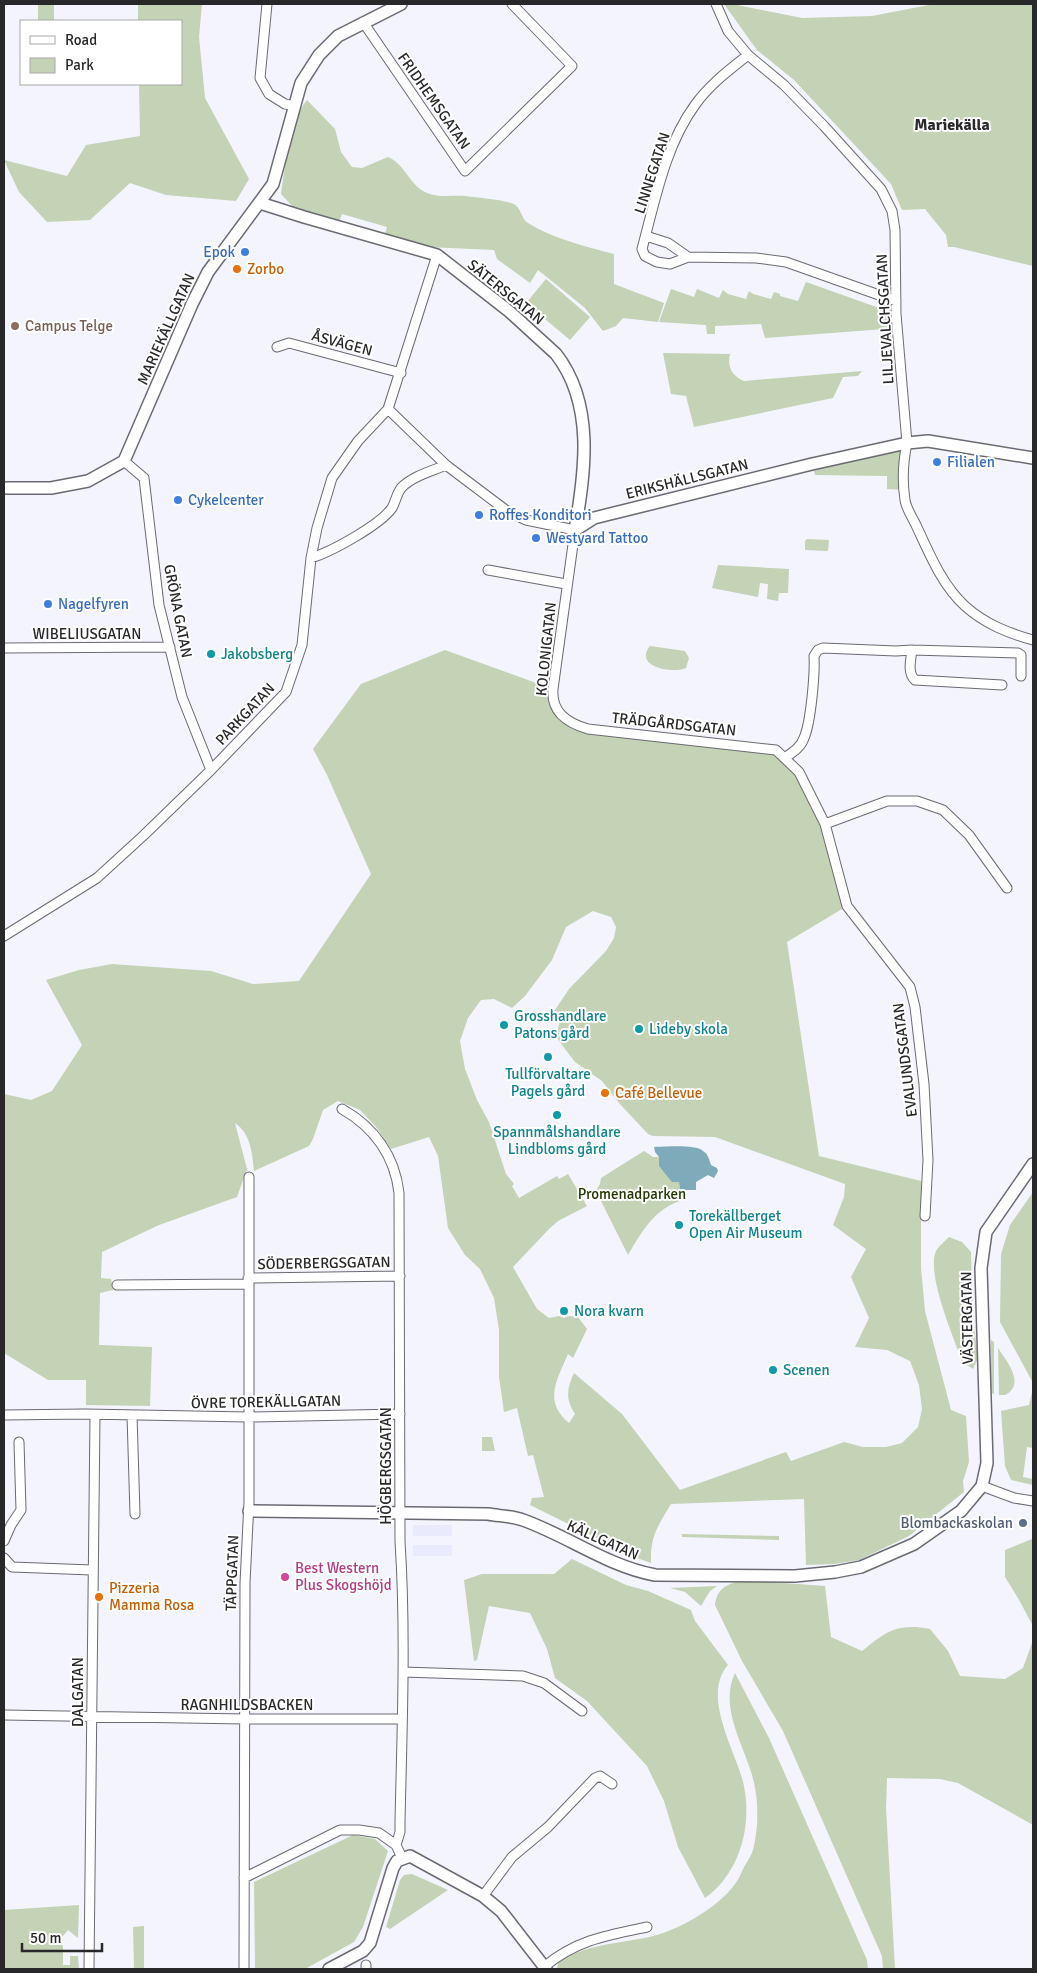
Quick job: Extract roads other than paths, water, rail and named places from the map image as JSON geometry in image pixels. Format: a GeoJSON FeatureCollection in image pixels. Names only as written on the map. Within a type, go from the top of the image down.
{"type":"FeatureCollection","features":[{"type":"Feature","properties":{"kind":"street"},"geometry":{"type":"LineString","coordinates":[[267,4],[260,78],[269,94],[284,104],[294,106]]}},
{"type":"Feature","properties":{"kind":"street","name":"MARIEKÄLLGATAN"},"geometry":{"type":"LineString","coordinates":[[124,461],[192,304],[208,272],[273,184],[301,82],[319,55],[338,36],[401,4]]}},
{"type":"Feature","properties":{"kind":"street","name":"FRIDHEMSGATAN"},"geometry":{"type":"LineString","coordinates":[[363,22],[466,171],[572,66],[512,4]]}},
{"type":"Feature","properties":{"kind":"street","name":"LILJEVALCHSGATAN"},"geometry":{"type":"LineString","coordinates":[[716,4],[728,31],[748,55],[784,85],[882,189],[892,211],[895,230],[899,363],[907,443],[903,461],[905,502],[929,554],[945,582],[966,607],[986,622],[1000,629],[1033,640]]}},
{"type":"Feature","properties":{"kind":"street","name":"LINNEGATAN"},"geometry":{"type":"LineString","coordinates":[[748,55],[717,80],[695,105],[684,123],[662,175],[642,249],[645,256],[657,262],[670,264],[688,257],[756,258],[786,262],[896,302]]}},
{"type":"Feature","properties":{"kind":"street","name":"SÄTERSGATAN"},"geometry":{"type":"LineString","coordinates":[[260,203],[304,218],[437,255],[510,312],[556,354],[563,362],[581,410],[584,463],[574,530]]}},
{"type":"Feature","properties":{"kind":"street","name":"LINNEGATAN"},"geometry":{"type":"LineString","coordinates":[[646,236],[668,244],[688,257]]}},
{"type":"Feature","properties":{"kind":"street","name":"PARKGATAN"},"geometry":{"type":"LineString","coordinates":[[4,937],[96,878],[144,835],[211,770],[286,692],[302,645],[311,558],[317,528],[332,478],[358,441],[388,409],[437,255]]}},
{"type":"Feature","properties":{"kind":"street","name":"ÅSVÄGEN"},"geometry":{"type":"LineString","coordinates":[[277,347],[289,343],[401,373]]}},
{"type":"Feature","properties":{"kind":"street"},"geometry":{"type":"LineString","coordinates":[[388,409],[446,465],[507,511],[526,520],[574,530]]}},
{"type":"Feature","properties":{"kind":"street","name":"ERIKSHÄLLSGATAN"},"geometry":{"type":"LineString","coordinates":[[574,530],[594,518],[812,464],[907,443],[928,441],[1033,458]]}},
{"type":"Feature","properties":{"kind":"street"},"geometry":{"type":"LineString","coordinates":[[4,488],[51,488],[88,481],[124,461]]}},
{"type":"Feature","properties":{"kind":"street","name":"GRÖNA GATAN"},"geometry":{"type":"LineString","coordinates":[[124,461],[144,478],[160,605],[182,697],[211,770]]}},
{"type":"Feature","properties":{"kind":"street"},"geometry":{"type":"LineString","coordinates":[[311,558],[325,554],[377,522],[391,508],[400,488],[412,479],[446,465]]}},
{"type":"Feature","properties":{"kind":"street","name":"KOLONIGATAN"},"geometry":{"type":"LineString","coordinates":[[560,715],[552,698],[574,530]]}},
{"type":"Feature","properties":{"kind":"street","name":"KOLONIGATAN"},"geometry":{"type":"LineString","coordinates":[[488,570],[566,584]]}},
{"type":"Feature","properties":{"kind":"street","name":"WIBELIUSGATAN"},"geometry":{"type":"LineString","coordinates":[[4,648],[170,647]]}},
{"type":"Feature","properties":{"kind":"street"},"geometry":{"type":"LineString","coordinates":[[786,757],[799,747],[808,725],[814,656],[818,650],[835,648],[1018,653],[1021,655],[1021,676]]}},
{"type":"Feature","properties":{"kind":"street"},"geometry":{"type":"LineString","coordinates":[[912,650],[910,672],[914,680],[1002,685]]}},
{"type":"Feature","properties":{"kind":"street","name":"TRÄDGÅRDSGATAN"},"geometry":{"type":"LineString","coordinates":[[560,715],[578,726],[588,729],[776,750],[786,757]]}},
{"type":"Feature","properties":{"kind":"street","name":"EVALUNDSGATAN"},"geometry":{"type":"LineString","coordinates":[[786,757],[799,772],[825,824],[847,906],[910,987],[915,1007],[924,1084],[928,1160],[925,1216]]}},
{"type":"Feature","properties":{"kind":"street"},"geometry":{"type":"LineString","coordinates":[[825,824],[886,801],[917,801],[943,810],[969,835],[1007,888]]}},
{"type":"Feature","properties":{"kind":"street","name":"HÖGBERGSGATAN"},"geometry":{"type":"LineString","coordinates":[[342,1109],[358,1118],[375,1135],[386,1150],[396,1174],[399,1194],[400,1514],[403,1672],[400,1832],[396,1845]]}},
{"type":"Feature","properties":{"kind":"street","name":"VÄSTERGATAN"},"geometry":{"type":"LineString","coordinates":[[982,1486],[986,1463],[981,1268],[983,1250],[986,1232],[1033,1164]]}},
{"type":"Feature","properties":{"kind":"street","name":"TÄPPGATAN"},"geometry":{"type":"LineString","coordinates":[[244,1969],[245,1582],[249,1511],[249,1177]]}},
{"type":"Feature","properties":{"kind":"street","name":"SÖDERBERGSGATAN"},"geometry":{"type":"LineString","coordinates":[[118,1285],[400,1276]]}},
{"type":"Feature","properties":{"kind":"street","name":"ÖVRE TOREKÄLLGATAN"},"geometry":{"type":"LineString","coordinates":[[4,1415],[248,1417],[400,1414]]}},
{"type":"Feature","properties":{"kind":"street","name":"DALGATAN"},"geometry":{"type":"LineString","coordinates":[[89,1969],[94,1415]]}},
{"type":"Feature","properties":{"kind":"street"},"geometry":{"type":"LineString","coordinates":[[132,1415],[134,1514]]}},
{"type":"Feature","properties":{"kind":"street"},"geometry":{"type":"LineString","coordinates":[[4,1542],[11,1525],[22,1510],[19,1442]]}},
{"type":"Feature","properties":{"kind":"street"},"geometry":{"type":"LineString","coordinates":[[982,1486],[1014,1498],[1033,1501]]}},
{"type":"Feature","properties":{"kind":"street","name":"KÄLLGATAN"},"geometry":{"type":"LineString","coordinates":[[249,1511],[488,1514],[522,1519],[605,1560],[634,1571],[655,1575],[795,1576],[861,1568],[892,1555],[914,1544],[960,1511],[982,1486]]}},
{"type":"Feature","properties":{"kind":"street"},"geometry":{"type":"LineString","coordinates":[[4,1558],[12,1567],[92,1570]]}},
{"type":"Feature","properties":{"kind":"street"},"geometry":{"type":"LineString","coordinates":[[403,1672],[523,1676],[544,1683],[582,1712]]}},
{"type":"Feature","properties":{"kind":"street","name":"RAGNHILDSBACKEN"},"geometry":{"type":"LineString","coordinates":[[4,1716],[245,1719],[401,1718]]}},
{"type":"Feature","properties":{"kind":"street"},"geometry":{"type":"LineString","coordinates":[[483,1896],[512,1857],[548,1827],[595,1778],[600,1776],[612,1784]]}},
{"type":"Feature","properties":{"kind":"street"},"geometry":{"type":"LineString","coordinates":[[244,1878],[340,1830],[379,1833],[396,1845],[402,1858]]}},
{"type":"Feature","properties":{"kind":"street"},"geometry":{"type":"LineString","coordinates":[[329,1969],[363,1951],[370,1942],[393,1868],[397,1861],[410,1856],[483,1896],[501,1911],[545,1968],[558,1955],[580,1944],[602,1936],[647,1926]]}},
{"type":"Feature","properties":{"kind":"water"},"geometry":{"type":"Polygon","coordinates":[[[654,1147],[694,1147],[706,1154],[711,1165],[717,1168],[718,1171],[714,1178],[708,1175],[696,1182],[696,1190],[680,1190],[679,1182],[672,1182],[659,1166],[659,1157],[654,1147]]]}},
{"type":"Feature","properties":{"kind":"place","name":"Epok"},"geometry":{"type":"Point","coordinates":[245,252]}},
{"type":"Feature","properties":{"kind":"place","name":"Zorbo"},"geometry":{"type":"Point","coordinates":[237,269]}},
{"type":"Feature","properties":{"kind":"place","name":"Campus Telge"},"geometry":{"type":"Point","coordinates":[15,326]}},
{"type":"Feature","properties":{"kind":"place","name":"Filialen"},"geometry":{"type":"Point","coordinates":[937,462]}},
{"type":"Feature","properties":{"kind":"place","name":"Cykelcenter"},"geometry":{"type":"Point","coordinates":[178,500]}},
{"type":"Feature","properties":{"kind":"place","name":"Roffes Konditori"},"geometry":{"type":"Point","coordinates":[479,515]}},
{"type":"Feature","properties":{"kind":"place","name":"Westyard Tattoo"},"geometry":{"type":"Point","coordinates":[536,538]}},
{"type":"Feature","properties":{"kind":"place","name":"Nagelfyren"},"geometry":{"type":"Point","coordinates":[48,604]}},
{"type":"Feature","properties":{"kind":"place","name":"Jakobsberg"},"geometry":{"type":"Point","coordinates":[211,654]}},
{"type":"Feature","properties":{"kind":"place","name":"Grosshandlare Patons gård"},"geometry":{"type":"Point","coordinates":[504,1025]}},
{"type":"Feature","properties":{"kind":"place","name":"Lideby skola"},"geometry":{"type":"Point","coordinates":[639,1029]}},
{"type":"Feature","properties":{"kind":"place","name":"Tullförvaltare Pagels gård"},"geometry":{"type":"Point","coordinates":[548,1057]}},
{"type":"Feature","properties":{"kind":"place","name":"Café Bellevue"},"geometry":{"type":"Point","coordinates":[605,1093]}},
{"type":"Feature","properties":{"kind":"place","name":"Spannmålshandlare Lindbloms gård"},"geometry":{"type":"Point","coordinates":[557,1115]}},
{"type":"Feature","properties":{"kind":"place","name":"Torekällberget Open Air Museum"},"geometry":{"type":"Point","coordinates":[679,1225]}},
{"type":"Feature","properties":{"kind":"place","name":"Nora kvarn"},"geometry":{"type":"Point","coordinates":[564,1311]}},
{"type":"Feature","properties":{"kind":"place","name":"Scenen"},"geometry":{"type":"Point","coordinates":[773,1370]}},
{"type":"Feature","properties":{"kind":"place","name":"Blombackaskolan"},"geometry":{"type":"Point","coordinates":[1023,1523]}},
{"type":"Feature","properties":{"kind":"place","name":"Best Western Plus Skogshöjd"},"geometry":{"type":"Point","coordinates":[285,1577]}},
{"type":"Feature","properties":{"kind":"place","name":"Pizzeria Mamma Rosa"},"geometry":{"type":"Point","coordinates":[99,1597]}},
{"type":"Feature","properties":{"kind":"district","name":"Mariekälla"},"geometry":{"type":"Point","coordinates":[952,124]}},
{"type":"Feature","properties":{"kind":"park label","name":"Promenadparken"},"geometry":{"type":"Point","coordinates":[632,1194]}}]}
